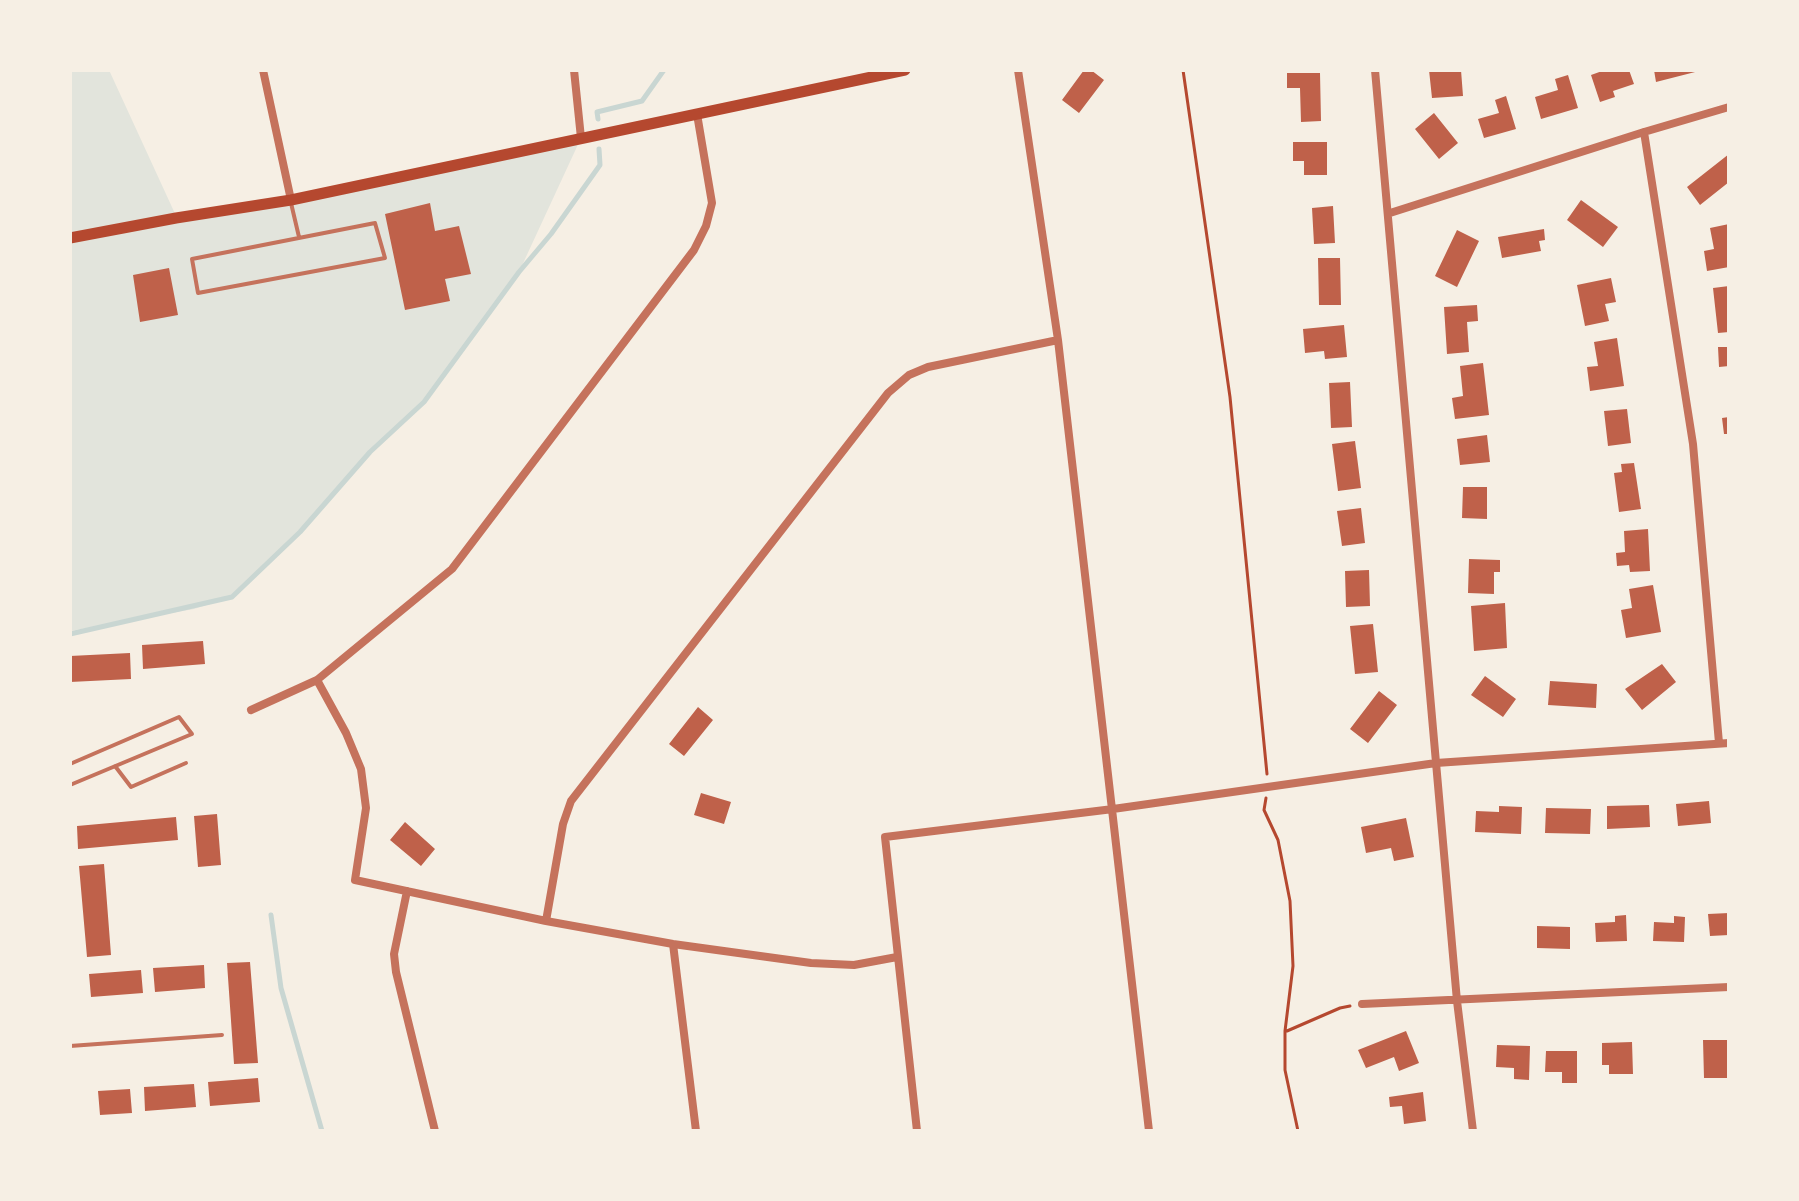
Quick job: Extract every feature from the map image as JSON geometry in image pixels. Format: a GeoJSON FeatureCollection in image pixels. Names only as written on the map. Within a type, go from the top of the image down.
{"type":"FeatureCollection","features":[{"type":"Feature","properties":{"kind":"main road"},"geometry":{"type":"LineString","coordinates":[[70,238],[291,200],[905,70]]}},
{"type":"Feature","properties":{"kind":"street"},"geometry":{"type":"LineString","coordinates":[[263,70],[291,200]]}},
{"type":"Feature","properties":{"kind":"street"},"geometry":{"type":"LineString","coordinates":[[574,70],[581,138]]}},
{"type":"Feature","properties":{"kind":"street"},"geometry":{"type":"LineString","coordinates":[[1018,70],[1058,340],[1149,1131]]}},
{"type":"Feature","properties":{"kind":"street"},"geometry":{"type":"LineString","coordinates":[[1375,70],[1457,1001],[1473,1131]]}},
{"type":"Feature","properties":{"kind":"street"},"geometry":{"type":"LineString","coordinates":[[1390,213],[1729,107]]}},
{"type":"Feature","properties":{"kind":"street"},"geometry":{"type":"LineString","coordinates":[[251,710],[317,680],[452,569],[694,250],[706,226],[712,203],[697,114]]}},
{"type":"Feature","properties":{"kind":"street"},"geometry":{"type":"LineString","coordinates":[[917,1131],[885,837],[1113,809],[1436,763],[1724,743],[1693,444],[1644,132]]}},
{"type":"Feature","properties":{"kind":"street"},"geometry":{"type":"LineString","coordinates":[[546,921],[563,824],[571,801],[888,393],[909,375],[928,367],[1058,340]]}},
{"type":"Feature","properties":{"kind":"street"},"geometry":{"type":"LineString","coordinates":[[317,680],[346,733],[361,769],[366,808],[355,880],[546,921],[673,944],[811,963],[854,965],[897,957]]}},
{"type":"Feature","properties":{"kind":"street"},"geometry":{"type":"LineString","coordinates":[[407,891],[394,954],[396,972],[435,1131]]}},
{"type":"Feature","properties":{"kind":"street"},"geometry":{"type":"LineString","coordinates":[[673,944],[696,1131]]}},
{"type":"Feature","properties":{"kind":"street"},"geometry":{"type":"LineString","coordinates":[[1362,1004],[1729,987]]}},
{"type":"Feature","properties":{"kind":"lane"},"geometry":{"type":"LineString","coordinates":[[291,200],[299,237]]}},
{"type":"Feature","properties":{"kind":"lane"},"geometry":{"type":"LineString","coordinates":[[375,223],[385,258],[198,293],[192,259],[299,237],[375,223]]}},
{"type":"Feature","properties":{"kind":"lane"},"geometry":{"type":"LineString","coordinates":[[70,764],[179,717],[192,734],[70,785]]}},
{"type":"Feature","properties":{"kind":"lane"},"geometry":{"type":"LineString","coordinates":[[115,766],[131,787],[186,763]]}},
{"type":"Feature","properties":{"kind":"lane"},"geometry":{"type":"LineString","coordinates":[[70,1046],[222,1035]]}},
{"type":"Feature","properties":{"kind":"path"},"geometry":{"type":"LineString","coordinates":[[1183,70],[1230,397],[1268,785],[1264,810],[1278,840],[1290,901],[1293,966],[1285,1031],[1285,1070],[1298,1131]]}},
{"type":"Feature","properties":{"kind":"path"},"geometry":{"type":"LineString","coordinates":[[1285,1031],[1340,1008],[1362,1004]]}},
{"type":"Feature","properties":{"kind":"shaded area"},"geometry":{"type":"Polygon","coordinates":[[[70,70],[109,70],[177,218],[581,138],[519,272],[424,402],[370,452],[299,532],[232,597],[194,609],[70,631],[70,70]]]}},
{"type":"Feature","properties":{"kind":"building"},"geometry":{"type":"Polygon","coordinates":[[[1084,70],[1091,70],[1104,80],[1079,113],[1062,100],[1084,70]]]}},
{"type":"Feature","properties":{"kind":"building"},"geometry":{"type":"Polygon","coordinates":[[[1429,70],[1461,70],[1463,96],[1432,98],[1429,70]]]}},
{"type":"Feature","properties":{"kind":"building"},"geometry":{"type":"Polygon","coordinates":[[[1605,70],[1629,70],[1634,84],[1613,91],[1615,97],[1600,102],[1591,75],[1605,70]]]}},
{"type":"Feature","properties":{"kind":"building"},"geometry":{"type":"Polygon","coordinates":[[[1654,70],[1699,70],[1699,71],[1656,82],[1654,70]]]}},
{"type":"Feature","properties":{"kind":"building"},"geometry":{"type":"Polygon","coordinates":[[[1287,73],[1320,73],[1321,121],[1301,122],[1300,88],[1287,88],[1287,73]]]}},
{"type":"Feature","properties":{"kind":"building"},"geometry":{"type":"Polygon","coordinates":[[[1568,75],[1578,108],[1541,119],[1535,97],[1558,90],[1555,79],[1568,75]]]}},
{"type":"Feature","properties":{"kind":"building"},"geometry":{"type":"Polygon","coordinates":[[[1506,96],[1516,129],[1484,138],[1478,119],[1499,113],[1495,100],[1506,96]]]}},
{"type":"Feature","properties":{"kind":"building"},"geometry":{"type":"Polygon","coordinates":[[[1434,113],[1458,143],[1439,159],[1415,129],[1434,113]]]}},
{"type":"Feature","properties":{"kind":"building"},"geometry":{"type":"Polygon","coordinates":[[[1293,142],[1327,142],[1327,175],[1304,175],[1304,161],[1293,161],[1293,142]]]}},
{"type":"Feature","properties":{"kind":"building"},"geometry":{"type":"Polygon","coordinates":[[[1729,154],[1729,182],[1700,205],[1687,187],[1729,154]]]}},
{"type":"Feature","properties":{"kind":"building"},"geometry":{"type":"Polygon","coordinates":[[[1581,200],[1618,227],[1603,247],[1567,220],[1581,200]]]}},
{"type":"Feature","properties":{"kind":"building"},"geometry":{"type":"Polygon","coordinates":[[[430,203],[435,231],[459,226],[471,274],[445,279],[450,301],[405,310],[385,214],[430,203]]]}},
{"type":"Feature","properties":{"kind":"building"},"geometry":{"type":"Polygon","coordinates":[[[1333,206],[1335,243],[1314,244],[1312,208],[1333,206]]]}},
{"type":"Feature","properties":{"kind":"building"},"geometry":{"type":"Polygon","coordinates":[[[1729,224],[1729,267],[1707,271],[1704,251],[1714,249],[1710,228],[1729,224]]]}},
{"type":"Feature","properties":{"kind":"building"},"geometry":{"type":"Polygon","coordinates":[[[1544,229],[1545,240],[1539,241],[1541,251],[1502,258],[1498,237],[1544,229]]]}},
{"type":"Feature","properties":{"kind":"building"},"geometry":{"type":"Polygon","coordinates":[[[1457,230],[1479,241],[1457,287],[1435,276],[1457,230]]]}},
{"type":"Feature","properties":{"kind":"building"},"geometry":{"type":"Polygon","coordinates":[[[1318,258],[1340,258],[1341,305],[1319,305],[1318,258]]]}},
{"type":"Feature","properties":{"kind":"building"},"geometry":{"type":"Polygon","coordinates":[[[169,268],[178,315],[140,322],[133,275],[169,268]]]}},
{"type":"Feature","properties":{"kind":"building"},"geometry":{"type":"Polygon","coordinates":[[[1611,278],[1616,302],[1605,304],[1609,321],[1585,326],[1577,285],[1611,278]]]}},
{"type":"Feature","properties":{"kind":"building"},"geometry":{"type":"Polygon","coordinates":[[[1729,286],[1729,332],[1718,333],[1713,288],[1729,286]]]}},
{"type":"Feature","properties":{"kind":"building"},"geometry":{"type":"Polygon","coordinates":[[[1477,305],[1478,321],[1467,322],[1469,352],[1447,354],[1444,307],[1477,305]]]}},
{"type":"Feature","properties":{"kind":"building"},"geometry":{"type":"Polygon","coordinates":[[[1344,325],[1347,357],[1325,359],[1324,351],[1305,353],[1303,329],[1344,325]]]}},
{"type":"Feature","properties":{"kind":"building"},"geometry":{"type":"Polygon","coordinates":[[[1617,338],[1624,386],[1590,391],[1587,367],[1598,366],[1594,342],[1617,338]]]}},
{"type":"Feature","properties":{"kind":"building"},"geometry":{"type":"Polygon","coordinates":[[[1718,347],[1729,347],[1729,366],[1719,367],[1718,347]]]}},
{"type":"Feature","properties":{"kind":"building"},"geometry":{"type":"Polygon","coordinates":[[[1483,363],[1489,415],[1455,419],[1452,398],[1463,396],[1460,366],[1483,363]]]}},
{"type":"Feature","properties":{"kind":"building"},"geometry":{"type":"Polygon","coordinates":[[[1350,382],[1352,427],[1331,428],[1329,383],[1350,382]]]}},
{"type":"Feature","properties":{"kind":"building"},"geometry":{"type":"Polygon","coordinates":[[[1627,409],[1631,443],[1608,446],[1604,411],[1627,409]]]}},
{"type":"Feature","properties":{"kind":"building"},"geometry":{"type":"Polygon","coordinates":[[[1729,417],[1729,434],[1724,434],[1722,418],[1729,417]]]}},
{"type":"Feature","properties":{"kind":"building"},"geometry":{"type":"Polygon","coordinates":[[[1487,435],[1490,462],[1460,465],[1457,439],[1487,435]]]}},
{"type":"Feature","properties":{"kind":"building"},"geometry":{"type":"Polygon","coordinates":[[[1355,441],[1361,488],[1338,491],[1332,444],[1355,441]]]}},
{"type":"Feature","properties":{"kind":"building"},"geometry":{"type":"Polygon","coordinates":[[[1634,463],[1641,509],[1619,512],[1614,473],[1622,472],[1621,464],[1634,463]]]}},
{"type":"Feature","properties":{"kind":"building"},"geometry":{"type":"Polygon","coordinates":[[[1463,487],[1487,487],[1487,519],[1462,518],[1463,487]]]}},
{"type":"Feature","properties":{"kind":"building"},"geometry":{"type":"Polygon","coordinates":[[[1361,508],[1365,543],[1342,546],[1337,511],[1361,508]]]}},
{"type":"Feature","properties":{"kind":"building"},"geometry":{"type":"Polygon","coordinates":[[[1648,529],[1650,571],[1630,572],[1629,565],[1617,566],[1616,553],[1625,552],[1624,531],[1648,529]]]}},
{"type":"Feature","properties":{"kind":"building"},"geometry":{"type":"Polygon","coordinates":[[[1469,559],[1500,560],[1500,572],[1494,572],[1494,594],[1468,593],[1469,559]]]}},
{"type":"Feature","properties":{"kind":"building"},"geometry":{"type":"Polygon","coordinates":[[[1369,570],[1370,606],[1346,607],[1345,571],[1369,570]]]}},
{"type":"Feature","properties":{"kind":"building"},"geometry":{"type":"Polygon","coordinates":[[[1653,585],[1661,632],[1626,638],[1621,610],[1632,608],[1629,589],[1653,585]]]}},
{"type":"Feature","properties":{"kind":"building"},"geometry":{"type":"Polygon","coordinates":[[[1505,603],[1507,648],[1474,651],[1471,606],[1505,603]]]}},
{"type":"Feature","properties":{"kind":"building"},"geometry":{"type":"Polygon","coordinates":[[[1373,624],[1378,672],[1355,674],[1350,626],[1373,624]]]}},
{"type":"Feature","properties":{"kind":"building"},"geometry":{"type":"Polygon","coordinates":[[[203,641],[205,664],[143,669],[142,645],[203,641]]]}},
{"type":"Feature","properties":{"kind":"building"},"geometry":{"type":"Polygon","coordinates":[[[130,653],[131,679],[70,682],[70,656],[130,653]]]}},
{"type":"Feature","properties":{"kind":"building"},"geometry":{"type":"Polygon","coordinates":[[[1662,664],[1676,682],[1642,710],[1625,689],[1662,664]]]}},
{"type":"Feature","properties":{"kind":"building"},"geometry":{"type":"Polygon","coordinates":[[[1485,676],[1516,699],[1503,717],[1471,695],[1485,676]]]}},
{"type":"Feature","properties":{"kind":"building"},"geometry":{"type":"Polygon","coordinates":[[[1550,681],[1597,684],[1596,708],[1548,705],[1550,681]]]}},
{"type":"Feature","properties":{"kind":"building"},"geometry":{"type":"Polygon","coordinates":[[[1379,691],[1397,705],[1368,743],[1350,729],[1379,691]]]}},
{"type":"Feature","properties":{"kind":"building"},"geometry":{"type":"Polygon","coordinates":[[[698,707],[713,720],[684,756],[669,744],[698,707]]]}},
{"type":"Feature","properties":{"kind":"building"},"geometry":{"type":"Polygon","coordinates":[[[701,793],[731,802],[724,824],[694,815],[701,793]]]}},
{"type":"Feature","properties":{"kind":"building"},"geometry":{"type":"Polygon","coordinates":[[[1709,801],[1711,823],[1678,826],[1676,804],[1709,801]]]}},
{"type":"Feature","properties":{"kind":"building"},"geometry":{"type":"Polygon","coordinates":[[[1649,805],[1650,827],[1607,829],[1607,806],[1649,805]]]}},
{"type":"Feature","properties":{"kind":"building"},"geometry":{"type":"Polygon","coordinates":[[[1499,806],[1522,807],[1521,834],[1475,832],[1476,811],[1499,812],[1499,806]]]}},
{"type":"Feature","properties":{"kind":"building"},"geometry":{"type":"Polygon","coordinates":[[[1546,808],[1591,809],[1590,834],[1545,833],[1546,808]]]}},
{"type":"Feature","properties":{"kind":"building"},"geometry":{"type":"Polygon","coordinates":[[[217,814],[221,865],[198,867],[194,816],[217,814]]]}},
{"type":"Feature","properties":{"kind":"building"},"geometry":{"type":"Polygon","coordinates":[[[176,817],[178,840],[78,849],[77,826],[176,817]]]}},
{"type":"Feature","properties":{"kind":"building"},"geometry":{"type":"Polygon","coordinates":[[[1406,818],[1414,857],[1394,861],[1391,848],[1366,853],[1361,827],[1406,818]]]}},
{"type":"Feature","properties":{"kind":"building"},"geometry":{"type":"Polygon","coordinates":[[[405,822],[435,849],[421,866],[390,840],[405,822]]]}},
{"type":"Feature","properties":{"kind":"building"},"geometry":{"type":"Polygon","coordinates":[[[104,864],[111,955],[87,957],[79,866],[104,864]]]}},
{"type":"Feature","properties":{"kind":"building"},"geometry":{"type":"Polygon","coordinates":[[[1729,913],[1729,935],[1710,936],[1708,914],[1729,913]]]}},
{"type":"Feature","properties":{"kind":"building"},"geometry":{"type":"Polygon","coordinates":[[[1626,915],[1627,941],[1596,942],[1595,923],[1615,922],[1615,916],[1626,915]]]}},
{"type":"Feature","properties":{"kind":"building"},"geometry":{"type":"Polygon","coordinates":[[[1674,916],[1685,917],[1684,942],[1653,941],[1654,922],[1674,923],[1674,916]]]}},
{"type":"Feature","properties":{"kind":"building"},"geometry":{"type":"Polygon","coordinates":[[[1537,926],[1570,927],[1570,949],[1537,948],[1537,926]]]}},
{"type":"Feature","properties":{"kind":"building"},"geometry":{"type":"Polygon","coordinates":[[[250,962],[258,1063],[234,1064],[227,963],[250,962]]]}},
{"type":"Feature","properties":{"kind":"building"},"geometry":{"type":"Polygon","coordinates":[[[204,965],[205,988],[155,992],[153,968],[204,965]]]}},
{"type":"Feature","properties":{"kind":"building"},"geometry":{"type":"Polygon","coordinates":[[[141,970],[143,993],[91,997],[89,974],[141,970]]]}},
{"type":"Feature","properties":{"kind":"building"},"geometry":{"type":"Polygon","coordinates":[[[1406,1031],[1419,1063],[1399,1071],[1394,1057],[1366,1068],[1358,1050],[1406,1031]]]}},
{"type":"Feature","properties":{"kind":"building"},"geometry":{"type":"Polygon","coordinates":[[[1703,1040],[1729,1040],[1729,1078],[1704,1078],[1703,1040]]]}},
{"type":"Feature","properties":{"kind":"building"},"geometry":{"type":"Polygon","coordinates":[[[1632,1042],[1633,1074],[1609,1074],[1609,1065],[1602,1065],[1602,1043],[1632,1042]]]}},
{"type":"Feature","properties":{"kind":"building"},"geometry":{"type":"Polygon","coordinates":[[[1497,1045],[1530,1046],[1529,1080],[1514,1079],[1514,1068],[1496,1067],[1497,1045]]]}},
{"type":"Feature","properties":{"kind":"building"},"geometry":{"type":"Polygon","coordinates":[[[1546,1051],[1577,1051],[1577,1083],[1562,1083],[1562,1072],[1545,1072],[1546,1051]]]}},
{"type":"Feature","properties":{"kind":"building"},"geometry":{"type":"Polygon","coordinates":[[[258,1078],[260,1102],[210,1106],[208,1082],[258,1078]]]}},
{"type":"Feature","properties":{"kind":"building"},"geometry":{"type":"Polygon","coordinates":[[[194,1084],[196,1107],[145,1111],[144,1087],[194,1084]]]}},
{"type":"Feature","properties":{"kind":"building"},"geometry":{"type":"Polygon","coordinates":[[[130,1089],[132,1113],[100,1115],[98,1091],[130,1089]]]}},
{"type":"Feature","properties":{"kind":"building"},"geometry":{"type":"Polygon","coordinates":[[[1423,1092],[1426,1121],[1404,1124],[1402,1106],[1390,1107],[1389,1097],[1423,1092]]]}},
{"type":"Feature","properties":{"kind":"waterway"},"geometry":{"type":"LineString","coordinates":[[598,119],[597,112],[642,101],[664,70]]}},
{"type":"Feature","properties":{"kind":"waterway"},"geometry":{"type":"LineString","coordinates":[[70,634],[232,597],[300,532],[370,452],[424,402],[600,165],[599,149]]}},
{"type":"Feature","properties":{"kind":"waterway"},"geometry":{"type":"LineString","coordinates":[[271,915],[281,988],[322,1131]]}}]}
